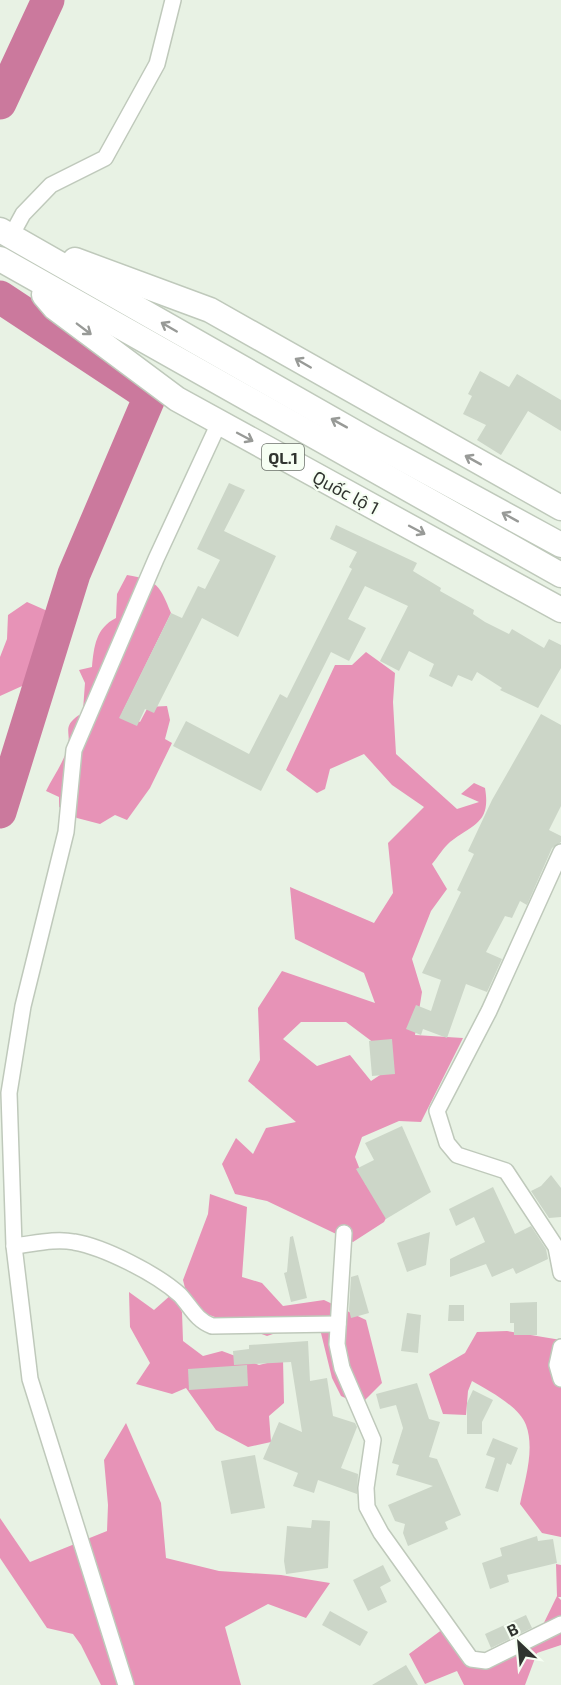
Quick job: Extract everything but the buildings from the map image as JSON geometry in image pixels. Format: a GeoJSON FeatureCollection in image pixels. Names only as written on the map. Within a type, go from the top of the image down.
{"type":"FeatureCollection","features":[{"type":"Feature","properties":{"kind":"highway"},"geometry":{"type":"LineString","coordinates":[[6,233],[210,310],[561,508]]}},
{"type":"Feature","properties":{"kind":"highway"},"geometry":{"type":"LineString","coordinates":[[6,233],[362,437],[561,545]]}},
{"type":"Feature","properties":{"kind":"highway","name":"Quốc lộ 1"},"geometry":{"type":"LineString","coordinates":[[0,259],[561,575]]}},
{"type":"Feature","properties":{"kind":"highway","name":"Quốc lộ 1"},"geometry":{"type":"LineString","coordinates":[[26,275],[55,308],[177,399],[561,610]]}},
{"type":"Feature","properties":{"kind":"street"},"geometry":{"type":"LineString","coordinates":[[6,233],[51,185],[105,158],[157,64],[173,0]]}},
{"type":"Feature","properties":{"kind":"street"},"geometry":{"type":"LineString","coordinates":[[126,1685],[30,1379],[14,1245],[9,1093],[23,1006],[66,832],[74,750],[156,559],[219,423]]}},
{"type":"Feature","properties":{"kind":"street"},"geometry":{"type":"LineString","coordinates":[[561,852],[489,1011],[437,1112],[447,1143],[457,1155],[506,1171],[556,1247],[561,1273]]}},
{"type":"Feature","properties":{"kind":"street"},"geometry":{"type":"LineString","coordinates":[[344,1233],[338,1356],[374,1440],[366,1488],[367,1507],[381,1533],[471,1659],[486,1661],[561,1624]]}},
{"type":"Feature","properties":{"kind":"street"},"geometry":{"type":"LineString","coordinates":[[14,1245],[63,1241],[104,1251],[158,1280],[180,1295],[196,1317],[212,1326],[338,1324]]}},
{"type":"Feature","properties":{"kind":"street"},"geometry":{"type":"LineString","coordinates":[[561,1347],[557,1365],[561,1379]]}},
{"type":"Feature","properties":{"kind":"shaded area"},"geometry":{"type":"Polygon","coordinates":[[[74,574],[42,677],[0,696],[0,657],[7,639],[8,615],[27,602],[52,613],[55,590],[74,574]]]}},
{"type":"Feature","properties":{"kind":"shaded area"},"geometry":{"type":"Polygon","coordinates":[[[127,575],[152,582],[164,596],[171,613],[122,713],[140,722],[148,707],[167,706],[170,720],[165,739],[172,743],[150,788],[127,820],[115,815],[100,824],[77,818],[59,807],[59,797],[46,791],[62,763],[69,741],[68,729],[71,723],[79,715],[87,725],[93,723],[83,710],[85,683],[79,670],[92,667],[97,638],[104,627],[116,618],[117,594],[127,575]]]}},
{"type":"Feature","properties":{"kind":"shaded area"},"geometry":{"type":"Polygon","coordinates":[[[366,652],[395,673],[393,702],[396,754],[457,809],[479,802],[461,794],[474,783],[485,788],[486,800],[483,816],[479,821],[450,842],[432,864],[447,889],[431,911],[412,959],[422,992],[415,1035],[463,1038],[421,1122],[399,1121],[362,1137],[355,1157],[366,1185],[393,1205],[384,1222],[353,1242],[267,1201],[235,1194],[222,1164],[236,1138],[253,1154],[266,1128],[296,1122],[248,1081],[260,1060],[258,1008],[282,971],[375,1003],[364,973],[295,939],[290,887],[374,923],[393,893],[388,843],[424,807],[392,785],[364,754],[330,769],[325,789],[317,793],[286,770],[335,665],[352,665],[366,652]],[[301,1022],[283,1039],[317,1066],[350,1055],[371,1081],[389,1069],[374,1043],[346,1022],[301,1022]]]}},
{"type":"Feature","properties":{"kind":"shaded area"},"geometry":{"type":"Polygon","coordinates":[[[210,1194],[247,1207],[242,1277],[262,1283],[283,1306],[324,1300],[366,1320],[382,1383],[360,1405],[341,1396],[332,1378],[319,1325],[291,1328],[267,1336],[190,1308],[183,1280],[208,1214],[210,1194]]]}},
{"type":"Feature","properties":{"kind":"shaded area"},"geometry":{"type":"Polygon","coordinates":[[[129,1292],[154,1310],[172,1294],[182,1312],[183,1341],[203,1356],[222,1351],[259,1365],[283,1359],[284,1403],[269,1416],[271,1442],[248,1447],[216,1430],[186,1388],[172,1394],[136,1384],[150,1363],[130,1327],[129,1292]]]}},
{"type":"Feature","properties":{"kind":"shaded area"},"geometry":{"type":"Polygon","coordinates":[[[507,1331],[561,1340],[561,1537],[542,1533],[520,1504],[530,1444],[523,1418],[503,1400],[472,1381],[468,1391],[466,1415],[443,1414],[429,1374],[465,1353],[477,1332],[507,1331]]]}},
{"type":"Feature","properties":{"kind":"shaded area"},"geometry":{"type":"Polygon","coordinates":[[[126,1423],[161,1503],[166,1558],[219,1571],[281,1575],[330,1583],[306,1618],[268,1604],[225,1627],[241,1685],[101,1685],[73,1634],[47,1628],[0,1558],[0,1518],[30,1562],[107,1531],[108,1505],[104,1460],[126,1423]]]}},
{"type":"Feature","properties":{"kind":"shaded area"},"geometry":{"type":"Polygon","coordinates":[[[556,1564],[561,1565],[561,1597],[558,1597],[561,1600],[561,1645],[537,1653],[525,1685],[464,1685],[457,1671],[425,1684],[409,1654],[443,1629],[478,1668],[537,1637],[557,1596],[556,1564]]]}},
{"type":"Feature","properties":{"kind":"waterway"},"geometry":{"type":"LineString","coordinates":[[0,103],[48,0]]}},
{"type":"Feature","properties":{"kind":"waterway"},"geometry":{"type":"LineString","coordinates":[[0,297],[150,396],[74,574],[0,812]]}}]}
